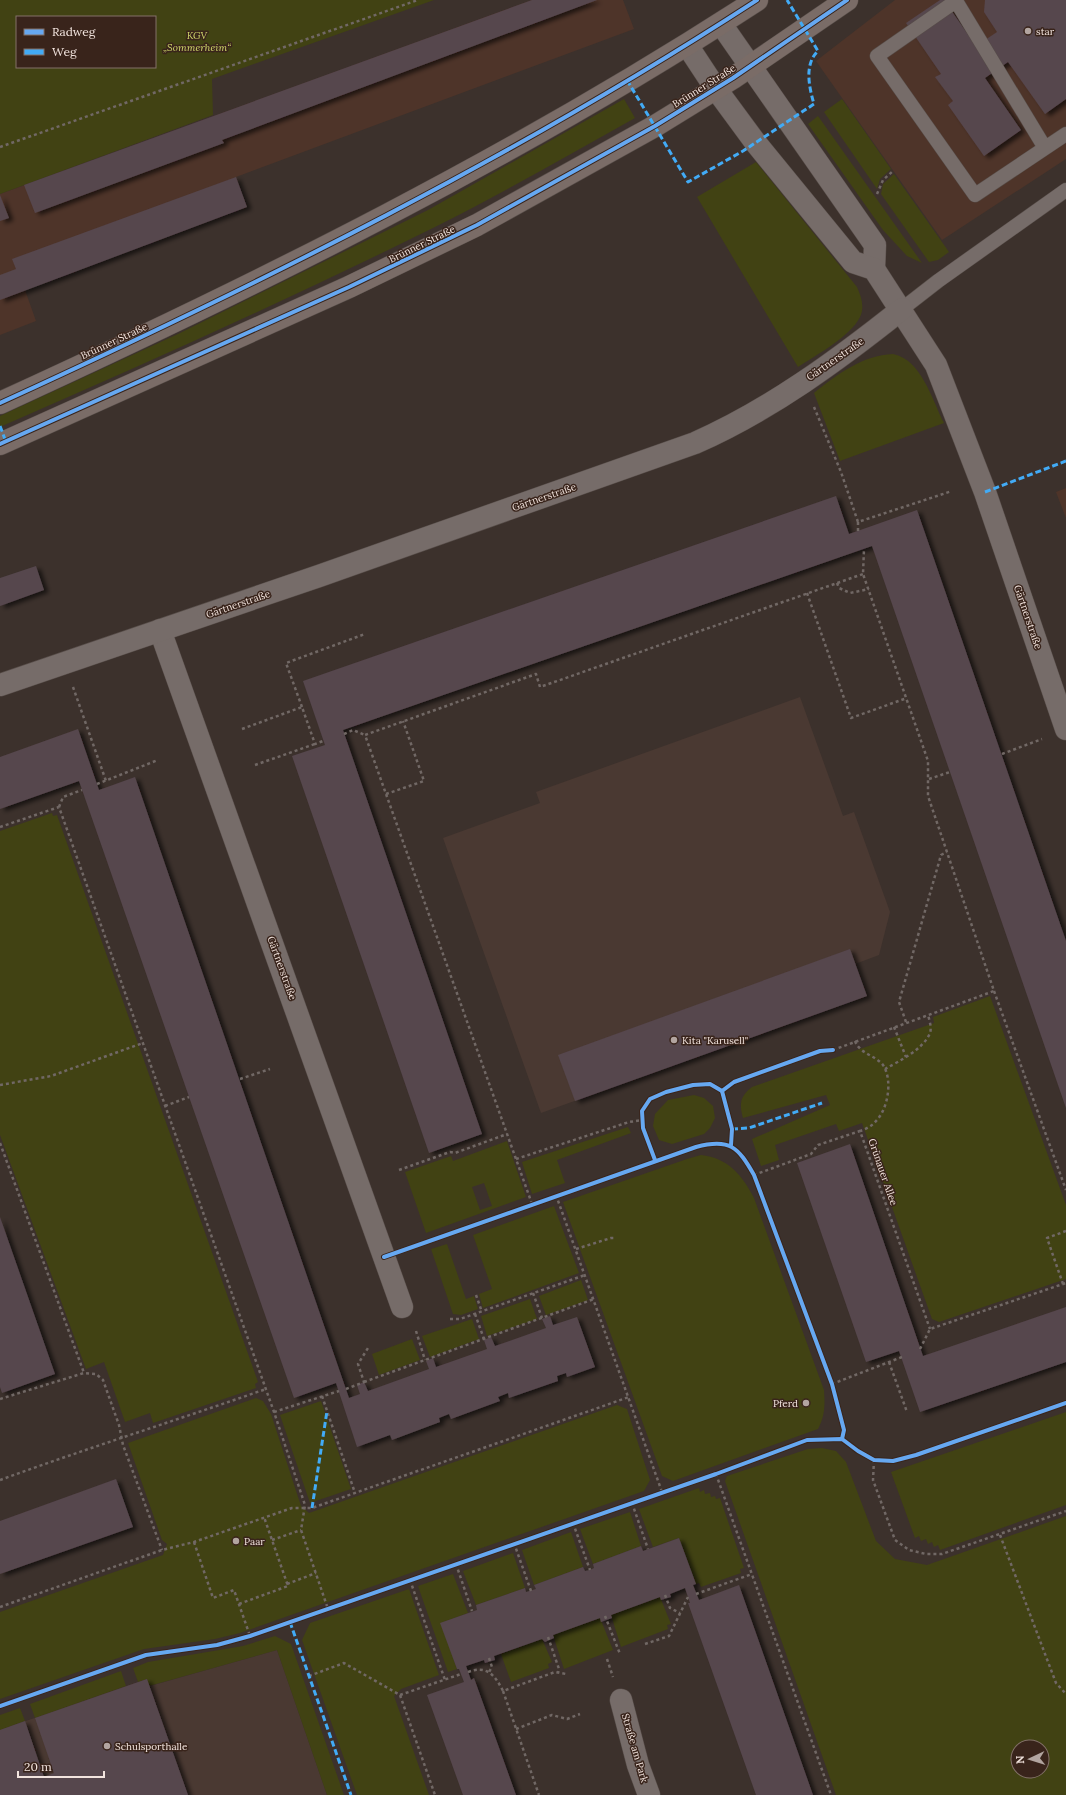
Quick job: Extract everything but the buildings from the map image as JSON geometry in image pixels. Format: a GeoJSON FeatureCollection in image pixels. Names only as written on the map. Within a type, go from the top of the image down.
{"type":"FeatureCollection","features":[{"type":"Feature","properties":{"kind":"main road","name":"Brünner Straße"},"geometry":{"type":"LineString","coordinates":[[0,403],[180,318],[422,198],[546,128],[721,24],[757,0]]}},
{"type":"Feature","properties":{"kind":"main road","name":"Brünner Straße"},"geometry":{"type":"LineString","coordinates":[[0,444],[237,338],[444,242],[584,167],[716,89],[847,0]]}},
{"type":"Feature","properties":{"kind":"street"},"geometry":{"type":"LineString","coordinates":[[687,44],[716,89],[755,142],[853,262],[874,269],[875,245],[721,24]]}},
{"type":"Feature","properties":{"kind":"street","name":"Gärtnerstraße"},"geometry":{"type":"LineString","coordinates":[[874,269],[902,309],[936,365],[1001,538],[1066,729]]}},
{"type":"Feature","properties":{"kind":"street","name":"Gärtnerstraße"},"geometry":{"type":"LineString","coordinates":[[0,685],[319,576],[695,443],[742,419],[801,383],[857,345],[902,309]]}},
{"type":"Feature","properties":{"kind":"street","name":"Gärtnerstraße"},"geometry":{"type":"LineString","coordinates":[[160,630],[402,1307]]}},
{"type":"Feature","properties":{"kind":"street","name":"Straße am Park"},"geometry":{"type":"LineString","coordinates":[[621,1700],[638,1765],[649,1795]]}},
{"type":"Feature","properties":{"kind":"lane"},"geometry":{"type":"LineString","coordinates":[[1045,148],[956,1],[877,56],[974,195],[1045,148],[1066,134]]}},
{"type":"Feature","properties":{"kind":"lane"},"geometry":{"type":"LineString","coordinates":[[902,309],[938,281],[1066,190]]}},
{"type":"Feature","properties":{"kind":"path"},"geometry":{"type":"LineString","coordinates":[[0,147],[418,0]]}},
{"type":"Feature","properties":{"kind":"path"},"geometry":{"type":"LineString","coordinates":[[877,194],[883,180],[893,171]]}},
{"type":"Feature","properties":{"kind":"path"},"geometry":{"type":"LineString","coordinates":[[812,402],[841,472],[858,522],[858,531]]}},
{"type":"Feature","properties":{"kind":"path"},"geometry":{"type":"LineString","coordinates":[[858,522],[952,491]]}},
{"type":"Feature","properties":{"kind":"path"},"geometry":{"type":"LineString","coordinates":[[864,549],[863,574],[928,761],[928,796],[994,991],[1066,1190]]}},
{"type":"Feature","properties":{"kind":"path"},"geometry":{"type":"LineString","coordinates":[[344,734],[353,730],[365,735],[536,674],[540,687],[863,574]]}},
{"type":"Feature","properties":{"kind":"path"},"geometry":{"type":"LineString","coordinates":[[837,583],[839,588],[850,593],[868,589]]}},
{"type":"Feature","properties":{"kind":"path"},"geometry":{"type":"LineString","coordinates":[[807,593],[851,718],[906,698]]}},
{"type":"Feature","properties":{"kind":"path"},"geometry":{"type":"LineString","coordinates":[[315,744],[286,662],[365,634]]}},
{"type":"Feature","properties":{"kind":"path"},"geometry":{"type":"LineString","coordinates":[[72,684],[106,781]]}},
{"type":"Feature","properties":{"kind":"path"},"geometry":{"type":"LineString","coordinates":[[242,729],[302,707]]}},
{"type":"Feature","properties":{"kind":"path"},"geometry":{"type":"LineString","coordinates":[[386,794],[424,781],[403,721]]}},
{"type":"Feature","properties":{"kind":"path"},"geometry":{"type":"LineString","coordinates":[[365,735],[532,1204]]}},
{"type":"Feature","properties":{"kind":"path"},"geometry":{"type":"LineString","coordinates":[[255,765],[323,740]]}},
{"type":"Feature","properties":{"kind":"path"},"geometry":{"type":"LineString","coordinates":[[1002,754],[1035,742]]}},
{"type":"Feature","properties":{"kind":"path"},"geometry":{"type":"LineString","coordinates":[[97,784],[158,760]]}},
{"type":"Feature","properties":{"kind":"path"},"geometry":{"type":"LineString","coordinates":[[929,779],[950,772]]}},
{"type":"Feature","properties":{"kind":"path"},"geometry":{"type":"LineString","coordinates":[[0,827],[58,807],[63,797],[82,790]]}},
{"type":"Feature","properties":{"kind":"path"},"geometry":{"type":"LineString","coordinates":[[58,807],[274,1412],[305,1508],[301,1530],[328,1609]]}},
{"type":"Feature","properties":{"kind":"path"},"geometry":{"type":"LineString","coordinates":[[906,1022],[899,1002],[941,855],[947,852]]}},
{"type":"Feature","properties":{"kind":"path"},"geometry":{"type":"LineString","coordinates":[[833,1050],[994,991]]}},
{"type":"Feature","properties":{"kind":"path"},"geometry":{"type":"LineString","coordinates":[[885,1070],[920,1046],[930,1032],[928,1014]]}},
{"type":"Feature","properties":{"kind":"path"},"geometry":{"type":"LineString","coordinates":[[894,1027],[906,1057]]}},
{"type":"Feature","properties":{"kind":"path"},"geometry":{"type":"LineString","coordinates":[[855,1041],[858,1049],[876,1059],[885,1070],[888,1086],[882,1114],[872,1125],[860,1131]]}},
{"type":"Feature","properties":{"kind":"path"},"geometry":{"type":"LineString","coordinates":[[0,1085],[51,1076],[143,1042]]}},
{"type":"Feature","properties":{"kind":"path"},"geometry":{"type":"LineString","coordinates":[[240,1079],[270,1069]]}},
{"type":"Feature","properties":{"kind":"path"},"geometry":{"type":"LineString","coordinates":[[165,1106],[189,1097]]}},
{"type":"Feature","properties":{"kind":"path"},"geometry":{"type":"LineString","coordinates":[[516,1159],[629,1122],[643,1120]]}},
{"type":"Feature","properties":{"kind":"path"},"geometry":{"type":"LineString","coordinates":[[399,1170],[450,1152],[455,1153],[507,1134]]}},
{"type":"Feature","properties":{"kind":"path"},"geometry":{"type":"LineString","coordinates":[[0,1143],[84,1373]]}},
{"type":"Feature","properties":{"kind":"path"},"geometry":{"type":"LineString","coordinates":[[556,1196],[662,1492]]}},
{"type":"Feature","properties":{"kind":"path"},"geometry":{"type":"LineString","coordinates":[[920,1349],[930,1329],[1065,1283],[1047,1238],[1066,1231]]}},
{"type":"Feature","properties":{"kind":"path"},"geometry":{"type":"LineString","coordinates":[[576,1249],[611,1238],[616,1238]]}},
{"type":"Feature","properties":{"kind":"path"},"geometry":{"type":"LineString","coordinates":[[450,1319],[460,1319],[482,1312],[585,1275]]}},
{"type":"Feature","properties":{"kind":"path"},"geometry":{"type":"LineString","coordinates":[[533,1294],[542,1318]]}},
{"type":"Feature","properties":{"kind":"path"},"geometry":{"type":"LineString","coordinates":[[476,1295],[482,1312]]}},
{"type":"Feature","properties":{"kind":"path"},"geometry":{"type":"LineString","coordinates":[[346,1389],[594,1300]]}},
{"type":"Feature","properties":{"kind":"path"},"geometry":{"type":"LineString","coordinates":[[475,1314],[484,1339]]}},
{"type":"Feature","properties":{"kind":"path"},"geometry":{"type":"LineString","coordinates":[[416,1331],[426,1360]]}},
{"type":"Feature","properties":{"kind":"path"},"geometry":{"type":"LineString","coordinates":[[364,1382],[358,1364],[368,1348]]}},
{"type":"Feature","properties":{"kind":"path"},"geometry":{"type":"LineString","coordinates":[[832,1384],[902,1357]]}},
{"type":"Feature","properties":{"kind":"path"},"geometry":{"type":"LineString","coordinates":[[889,1362],[907,1412]]}},
{"type":"Feature","properties":{"kind":"path"},"geometry":{"type":"LineString","coordinates":[[0,1399],[84,1373],[96,1374],[103,1380],[119,1424],[121,1437],[162,1550]]}},
{"type":"Feature","properties":{"kind":"path"},"geometry":{"type":"LineString","coordinates":[[0,1480],[121,1437],[154,1428],[266,1389]]}},
{"type":"Feature","properties":{"kind":"path"},"geometry":{"type":"LineString","coordinates":[[274,1412],[339,1391]]}},
{"type":"Feature","properties":{"kind":"path"},"geometry":{"type":"LineString","coordinates":[[322,1396],[355,1493]]}},
{"type":"Feature","properties":{"kind":"path"},"geometry":{"type":"LineString","coordinates":[[0,1607],[162,1550],[194,1542],[292,1508],[312,1508],[629,1397]]}},
{"type":"Feature","properties":{"kind":"path"},"geometry":{"type":"LineString","coordinates":[[874,1460],[874,1480],[895,1540],[909,1550],[926,1554],[942,1554],[1066,1511]]}},
{"type":"Feature","properties":{"kind":"path"},"geometry":{"type":"LineString","coordinates":[[716,1474],[831,1795]]}},
{"type":"Feature","properties":{"kind":"path"},"geometry":{"type":"LineString","coordinates":[[632,1503],[648,1549]]}},
{"type":"Feature","properties":{"kind":"path"},"geometry":{"type":"LineString","coordinates":[[264,1517],[287,1584]]}},
{"type":"Feature","properties":{"kind":"path"},"geometry":{"type":"LineString","coordinates":[[573,1523],[590,1570]]}},
{"type":"Feature","properties":{"kind":"path"},"geometry":{"type":"LineString","coordinates":[[272,1540],[301,1530]]}},
{"type":"Feature","properties":{"kind":"path"},"geometry":{"type":"LineString","coordinates":[[1000,1534],[1056,1683],[1066,1694]]}},
{"type":"Feature","properties":{"kind":"path"},"geometry":{"type":"LineString","coordinates":[[194,1542],[213,1598],[234,1590],[250,1636]]}},
{"type":"Feature","properties":{"kind":"path"},"geometry":{"type":"LineString","coordinates":[[514,1543],[531,1591]]}},
{"type":"Feature","properties":{"kind":"path"},"geometry":{"type":"LineString","coordinates":[[456,1564],[472,1611]]}},
{"type":"Feature","properties":{"kind":"path"},"geometry":{"type":"LineString","coordinates":[[239,1604],[288,1586],[287,1584],[316,1573]]}},
{"type":"Feature","properties":{"kind":"path"},"geometry":{"type":"LineString","coordinates":[[696,1594],[752,1574]]}},
{"type":"Feature","properties":{"kind":"path"},"geometry":{"type":"LineString","coordinates":[[410,1580],[445,1680]]}},
{"type":"Feature","properties":{"kind":"path"},"geometry":{"type":"LineString","coordinates":[[665,1595],[670,1608],[680,1613]]}},
{"type":"Feature","properties":{"kind":"path"},"geometry":{"type":"LineString","coordinates":[[645,1644],[669,1636],[688,1597]]}},
{"type":"Feature","properties":{"kind":"path"},"geometry":{"type":"LineString","coordinates":[[605,1616],[620,1654]]}},
{"type":"Feature","properties":{"kind":"path"},"geometry":{"type":"LineString","coordinates":[[548,1637],[559,1669],[558,1672]]}},
{"type":"Feature","properties":{"kind":"path"},"geometry":{"type":"LineString","coordinates":[[489,1658],[492,1667],[489,1672]]}},
{"type":"Feature","properties":{"kind":"path"},"geometry":{"type":"LineString","coordinates":[[309,1676],[344,1664],[400,1696],[435,1795]]}},
{"type":"Feature","properties":{"kind":"path"},"geometry":{"type":"LineString","coordinates":[[468,1672],[481,1669],[489,1672],[495,1677],[503,1691],[539,1795]]}},
{"type":"Feature","properties":{"kind":"path"},"geometry":{"type":"LineString","coordinates":[[503,1691],[555,1672],[566,1674]]}},
{"type":"Feature","properties":{"kind":"path"},"geometry":{"type":"LineString","coordinates":[[400,1696],[461,1674]]}},
{"type":"Feature","properties":{"kind":"path"},"geometry":{"type":"LineString","coordinates":[[516,1729],[552,1715],[567,1719],[580,1714]]}},
{"type":"Feature","properties":{"kind":"shaded area"},"geometry":{"type":"Polygon","coordinates":[[[532,0],[623,0],[634,29],[236,177],[247,207],[25,290],[36,321],[0,335],[0,194],[532,0]]]}},
{"type":"Feature","properties":{"kind":"shaded area"},"geometry":{"type":"Polygon","coordinates":[[[895,0],[1066,0],[1066,159],[942,240],[816,61],[895,0]]]}},
{"type":"Feature","properties":{"kind":"shaded area"},"geometry":{"type":"Polygon","coordinates":[[[1066,488],[1066,518],[1056,492],[1066,488]]]}},
{"type":"Feature","properties":{"kind":"shaded area"},"geometry":{"type":"Polygon","coordinates":[[[800,697],[843,816],[854,812],[890,912],[879,955],[855,964],[867,996],[541,1113],[443,838],[540,803],[536,792],[800,697]]]}},
{"type":"Feature","properties":{"kind":"shaded area"},"geometry":{"type":"Polygon","coordinates":[[[277,1650],[327,1795],[0,1795],[0,1730],[147,1679],[150,1686],[277,1650]]]}},
{"type":"Feature","properties":{"kind":"green space","name":"KGV „Sommerheim“"},"geometry":{"type":"Polygon","coordinates":[[[0,0],[434,0],[212,79],[213,115],[0,194],[0,0]]]}},
{"type":"Feature","properties":{"kind":"green space"},"geometry":{"type":"Polygon","coordinates":[[[624,99],[635,118],[486,201],[273,305],[0,427],[0,416],[178,334],[428,210],[624,99]]]}},
{"type":"Feature","properties":{"kind":"green space"},"geometry":{"type":"Polygon","coordinates":[[[842,99],[891,169],[880,179],[877,189],[824,112],[842,99]]]}},
{"type":"Feature","properties":{"kind":"green space"},"geometry":{"type":"Polygon","coordinates":[[[818,116],[922,263],[907,256],[883,230],[808,124],[818,116]]]}},
{"type":"Feature","properties":{"kind":"green space"},"geometry":{"type":"Polygon","coordinates":[[[756,162],[857,287],[862,302],[860,317],[849,332],[798,367],[697,197],[756,162]]]}},
{"type":"Feature","properties":{"kind":"green space"},"geometry":{"type":"Polygon","coordinates":[[[894,174],[949,252],[938,260],[929,262],[881,194],[883,184],[894,174]]]}},
{"type":"Feature","properties":{"kind":"green space"},"geometry":{"type":"Polygon","coordinates":[[[893,354],[912,364],[919,372],[944,423],[840,461],[814,393],[831,379],[850,367],[871,358],[893,354]]]}},
{"type":"Feature","properties":{"kind":"green space"},"geometry":{"type":"Polygon","coordinates":[[[52,813],[53,816],[57,815],[258,1382],[255,1384],[256,1388],[153,1423],[150,1413],[125,1422],[104,1362],[86,1369],[0,1135],[0,831],[52,813]]]}},
{"type":"Feature","properties":{"kind":"green space"},"geometry":{"type":"Polygon","coordinates":[[[990,996],[1066,1205],[1066,1279],[939,1322],[932,1319],[862,1123],[839,1131],[836,1124],[775,1145],[779,1160],[761,1166],[752,1139],[830,1105],[826,1095],[743,1118],[741,1104],[743,1097],[752,1087],[934,1023],[933,1017],[990,996]]]}},
{"type":"Feature","properties":{"kind":"green space"},"geometry":{"type":"Polygon","coordinates":[[[694,1095],[704,1098],[713,1106],[715,1118],[710,1128],[704,1134],[672,1144],[659,1140],[653,1126],[655,1114],[668,1100],[694,1095]]]}},
{"type":"Feature","properties":{"kind":"green space"},"geometry":{"type":"Polygon","coordinates":[[[628,1127],[631,1133],[557,1160],[565,1183],[532,1194],[522,1162],[628,1127]]]}},
{"type":"Feature","properties":{"kind":"green space"},"geometry":{"type":"Polygon","coordinates":[[[507,1141],[526,1197],[426,1233],[405,1172],[451,1156],[453,1161],[507,1141]],[[484,1183],[472,1187],[480,1210],[492,1206],[484,1183]]]}},
{"type":"Feature","properties":{"kind":"green space"},"geometry":{"type":"Polygon","coordinates":[[[701,1155],[719,1160],[733,1169],[739,1175],[754,1198],[824,1390],[824,1410],[818,1429],[673,1481],[662,1476],[563,1202],[701,1155]]]}},
{"type":"Feature","properties":{"kind":"green space"},"geometry":{"type":"Polygon","coordinates":[[[554,1206],[579,1273],[483,1308],[479,1294],[492,1289],[473,1235],[554,1206]]]}},
{"type":"Feature","properties":{"kind":"green space"},"geometry":{"type":"Polygon","coordinates":[[[447,1244],[466,1299],[474,1296],[478,1309],[461,1315],[453,1314],[431,1249],[447,1244]]]}},
{"type":"Feature","properties":{"kind":"green space"},"geometry":{"type":"Polygon","coordinates":[[[581,1280],[588,1300],[546,1315],[539,1296],[581,1280]]]}},
{"type":"Feature","properties":{"kind":"green space"},"geometry":{"type":"Polygon","coordinates":[[[530,1299],[537,1319],[487,1336],[481,1316],[530,1299]]]}},
{"type":"Feature","properties":{"kind":"green space"},"geometry":{"type":"Polygon","coordinates":[[[472,1319],[479,1339],[430,1357],[422,1336],[472,1319]]]}},
{"type":"Feature","properties":{"kind":"green space"},"geometry":{"type":"Polygon","coordinates":[[[412,1339],[420,1360],[379,1375],[372,1354],[412,1339]]]}},
{"type":"Feature","properties":{"kind":"green space"},"geometry":{"type":"Polygon","coordinates":[[[256,1398],[263,1401],[271,1414],[301,1506],[309,1513],[617,1405],[627,1409],[650,1480],[644,1491],[240,1633],[215,1639],[144,1649],[0,1699],[0,1612],[163,1555],[167,1544],[162,1540],[128,1443],[256,1398]]]}},
{"type":"Feature","properties":{"kind":"green space"},"geometry":{"type":"Polygon","coordinates":[[[321,1401],[351,1489],[310,1503],[280,1415],[321,1401]]]}},
{"type":"Feature","properties":{"kind":"green space"},"geometry":{"type":"Polygon","coordinates":[[[1066,1412],[1066,1505],[940,1550],[938,1545],[934,1547],[932,1542],[928,1544],[926,1539],[921,1541],[919,1536],[915,1538],[891,1472],[1066,1412]]]}},
{"type":"Feature","properties":{"kind":"green space"},"geometry":{"type":"Polygon","coordinates":[[[822,1448],[836,1451],[846,1462],[876,1541],[895,1559],[927,1565],[1066,1516],[1066,1795],[836,1795],[725,1481],[727,1476],[808,1449],[822,1448]]]}},
{"type":"Feature","properties":{"kind":"green space"},"geometry":{"type":"Polygon","coordinates":[[[699,1488],[700,1492],[704,1490],[705,1494],[710,1493],[711,1497],[715,1496],[716,1499],[720,1498],[744,1568],[740,1569],[741,1573],[701,1587],[699,1583],[696,1584],[679,1538],[653,1547],[639,1509],[699,1488]]]}},
{"type":"Feature","properties":{"kind":"green space"},"geometry":{"type":"Polygon","coordinates":[[[630,1512],[641,1546],[593,1564],[580,1529],[630,1512]]]}},
{"type":"Feature","properties":{"kind":"green space"},"geometry":{"type":"Polygon","coordinates":[[[571,1532],[583,1567],[534,1585],[522,1550],[571,1532]]]}},
{"type":"Feature","properties":{"kind":"green space"},"geometry":{"type":"Polygon","coordinates":[[[513,1553],[525,1588],[476,1605],[463,1571],[513,1553]]]}},
{"type":"Feature","properties":{"kind":"green space"},"geometry":{"type":"Polygon","coordinates":[[[453,1574],[468,1613],[441,1623],[457,1669],[448,1672],[418,1586],[453,1574]]]}},
{"type":"Feature","properties":{"kind":"green space"},"geometry":{"type":"Polygon","coordinates":[[[409,1589],[439,1675],[401,1689],[394,1696],[429,1795],[357,1795],[302,1640],[310,1623],[409,1589]]]}},
{"type":"Feature","properties":{"kind":"green space"},"geometry":{"type":"Polygon","coordinates":[[[660,1597],[671,1624],[667,1625],[668,1629],[621,1647],[611,1615],[660,1597]]]}},
{"type":"Feature","properties":{"kind":"green space"},"geometry":{"type":"Polygon","coordinates":[[[600,1618],[613,1650],[564,1669],[553,1635],[600,1618]]]}},
{"type":"Feature","properties":{"kind":"green space"},"geometry":{"type":"Polygon","coordinates":[[[275,1636],[291,1644],[344,1795],[327,1795],[277,1650],[149,1686],[147,1679],[138,1682],[133,1668],[148,1662],[243,1646],[275,1636]]]}},
{"type":"Feature","properties":{"kind":"green space"},"geometry":{"type":"Polygon","coordinates":[[[542,1639],[552,1662],[548,1664],[549,1668],[511,1682],[501,1654],[542,1639]]]}},
{"type":"Feature","properties":{"kind":"green space"},"geometry":{"type":"Polygon","coordinates":[[[121,1671],[126,1686],[35,1718],[30,1704],[121,1671]]]}},
{"type":"Feature","properties":{"kind":"green space"},"geometry":{"type":"Polygon","coordinates":[[[20,1708],[25,1721],[0,1730],[0,1715],[20,1708]]]}},
{"type":"Feature","properties":{"kind":"marked path"},"geometry":{"type":"LineString","coordinates":[[627,80],[688,182],[743,151],[814,104],[809,83],[809,69],[811,62],[818,51],[787,0]]}},
{"type":"Feature","properties":{"kind":"marked path"},"geometry":{"type":"LineString","coordinates":[[0,426],[6,442]]}},
{"type":"Feature","properties":{"kind":"marked path"},"geometry":{"type":"LineString","coordinates":[[985,492],[1066,461]]}},
{"type":"Feature","properties":{"kind":"marked path"},"geometry":{"type":"LineString","coordinates":[[732,1129],[749,1128],[822,1103]]}},
{"type":"Feature","properties":{"kind":"marked path"},"geometry":{"type":"LineString","coordinates":[[312,1508],[327,1411]]}},
{"type":"Feature","properties":{"kind":"marked path"},"geometry":{"type":"LineString","coordinates":[[290,1622],[351,1795]]}},
{"type":"Feature","properties":{"kind":"cycle path"},"geometry":{"type":"LineString","coordinates":[[0,403],[194,312],[481,165],[574,112],[757,0]]}},
{"type":"Feature","properties":{"kind":"cycle path"},"geometry":{"type":"LineString","coordinates":[[0,444],[349,287],[477,225],[655,126],[733,78],[847,0]]}},
{"type":"Feature","properties":{"kind":"cycle path"},"geometry":{"type":"LineString","coordinates":[[722,1091],[734,1082],[820,1051],[833,1050]]}},
{"type":"Feature","properties":{"kind":"cycle path"},"geometry":{"type":"LineString","coordinates":[[655,1160],[643,1128],[642,1111],[650,1099],[666,1092],[693,1085],[710,1084],[722,1091],[732,1129],[731,1145]]}},
{"type":"Feature","properties":{"kind":"cycle path"},"geometry":{"type":"LineString","coordinates":[[384,1257],[696,1147],[708,1144],[732,1147],[738,1151],[754,1175],[832,1384],[844,1430],[842,1439]]}},
{"type":"Feature","properties":{"kind":"cycle path"},"geometry":{"type":"LineString","coordinates":[[0,1706],[146,1655],[217,1645],[250,1636],[716,1474],[807,1440],[842,1439],[858,1451],[874,1460],[893,1461],[916,1455],[1066,1403]]}},
{"type":"Feature","properties":{"kind":"place","name":"star"},"geometry":{"type":"Point","coordinates":[1028,31]}},
{"type":"Feature","properties":{"kind":"place","name":"Kita \"Karusell\""},"geometry":{"type":"Point","coordinates":[674,1040]}},
{"type":"Feature","properties":{"kind":"place","name":"Pferd"},"geometry":{"type":"Point","coordinates":[806,1403]}},
{"type":"Feature","properties":{"kind":"place","name":"Paar"},"geometry":{"type":"Point","coordinates":[236,1541]}},
{"type":"Feature","properties":{"kind":"place","name":"Schulsporthalle"},"geometry":{"type":"Point","coordinates":[107,1746]}}]}
